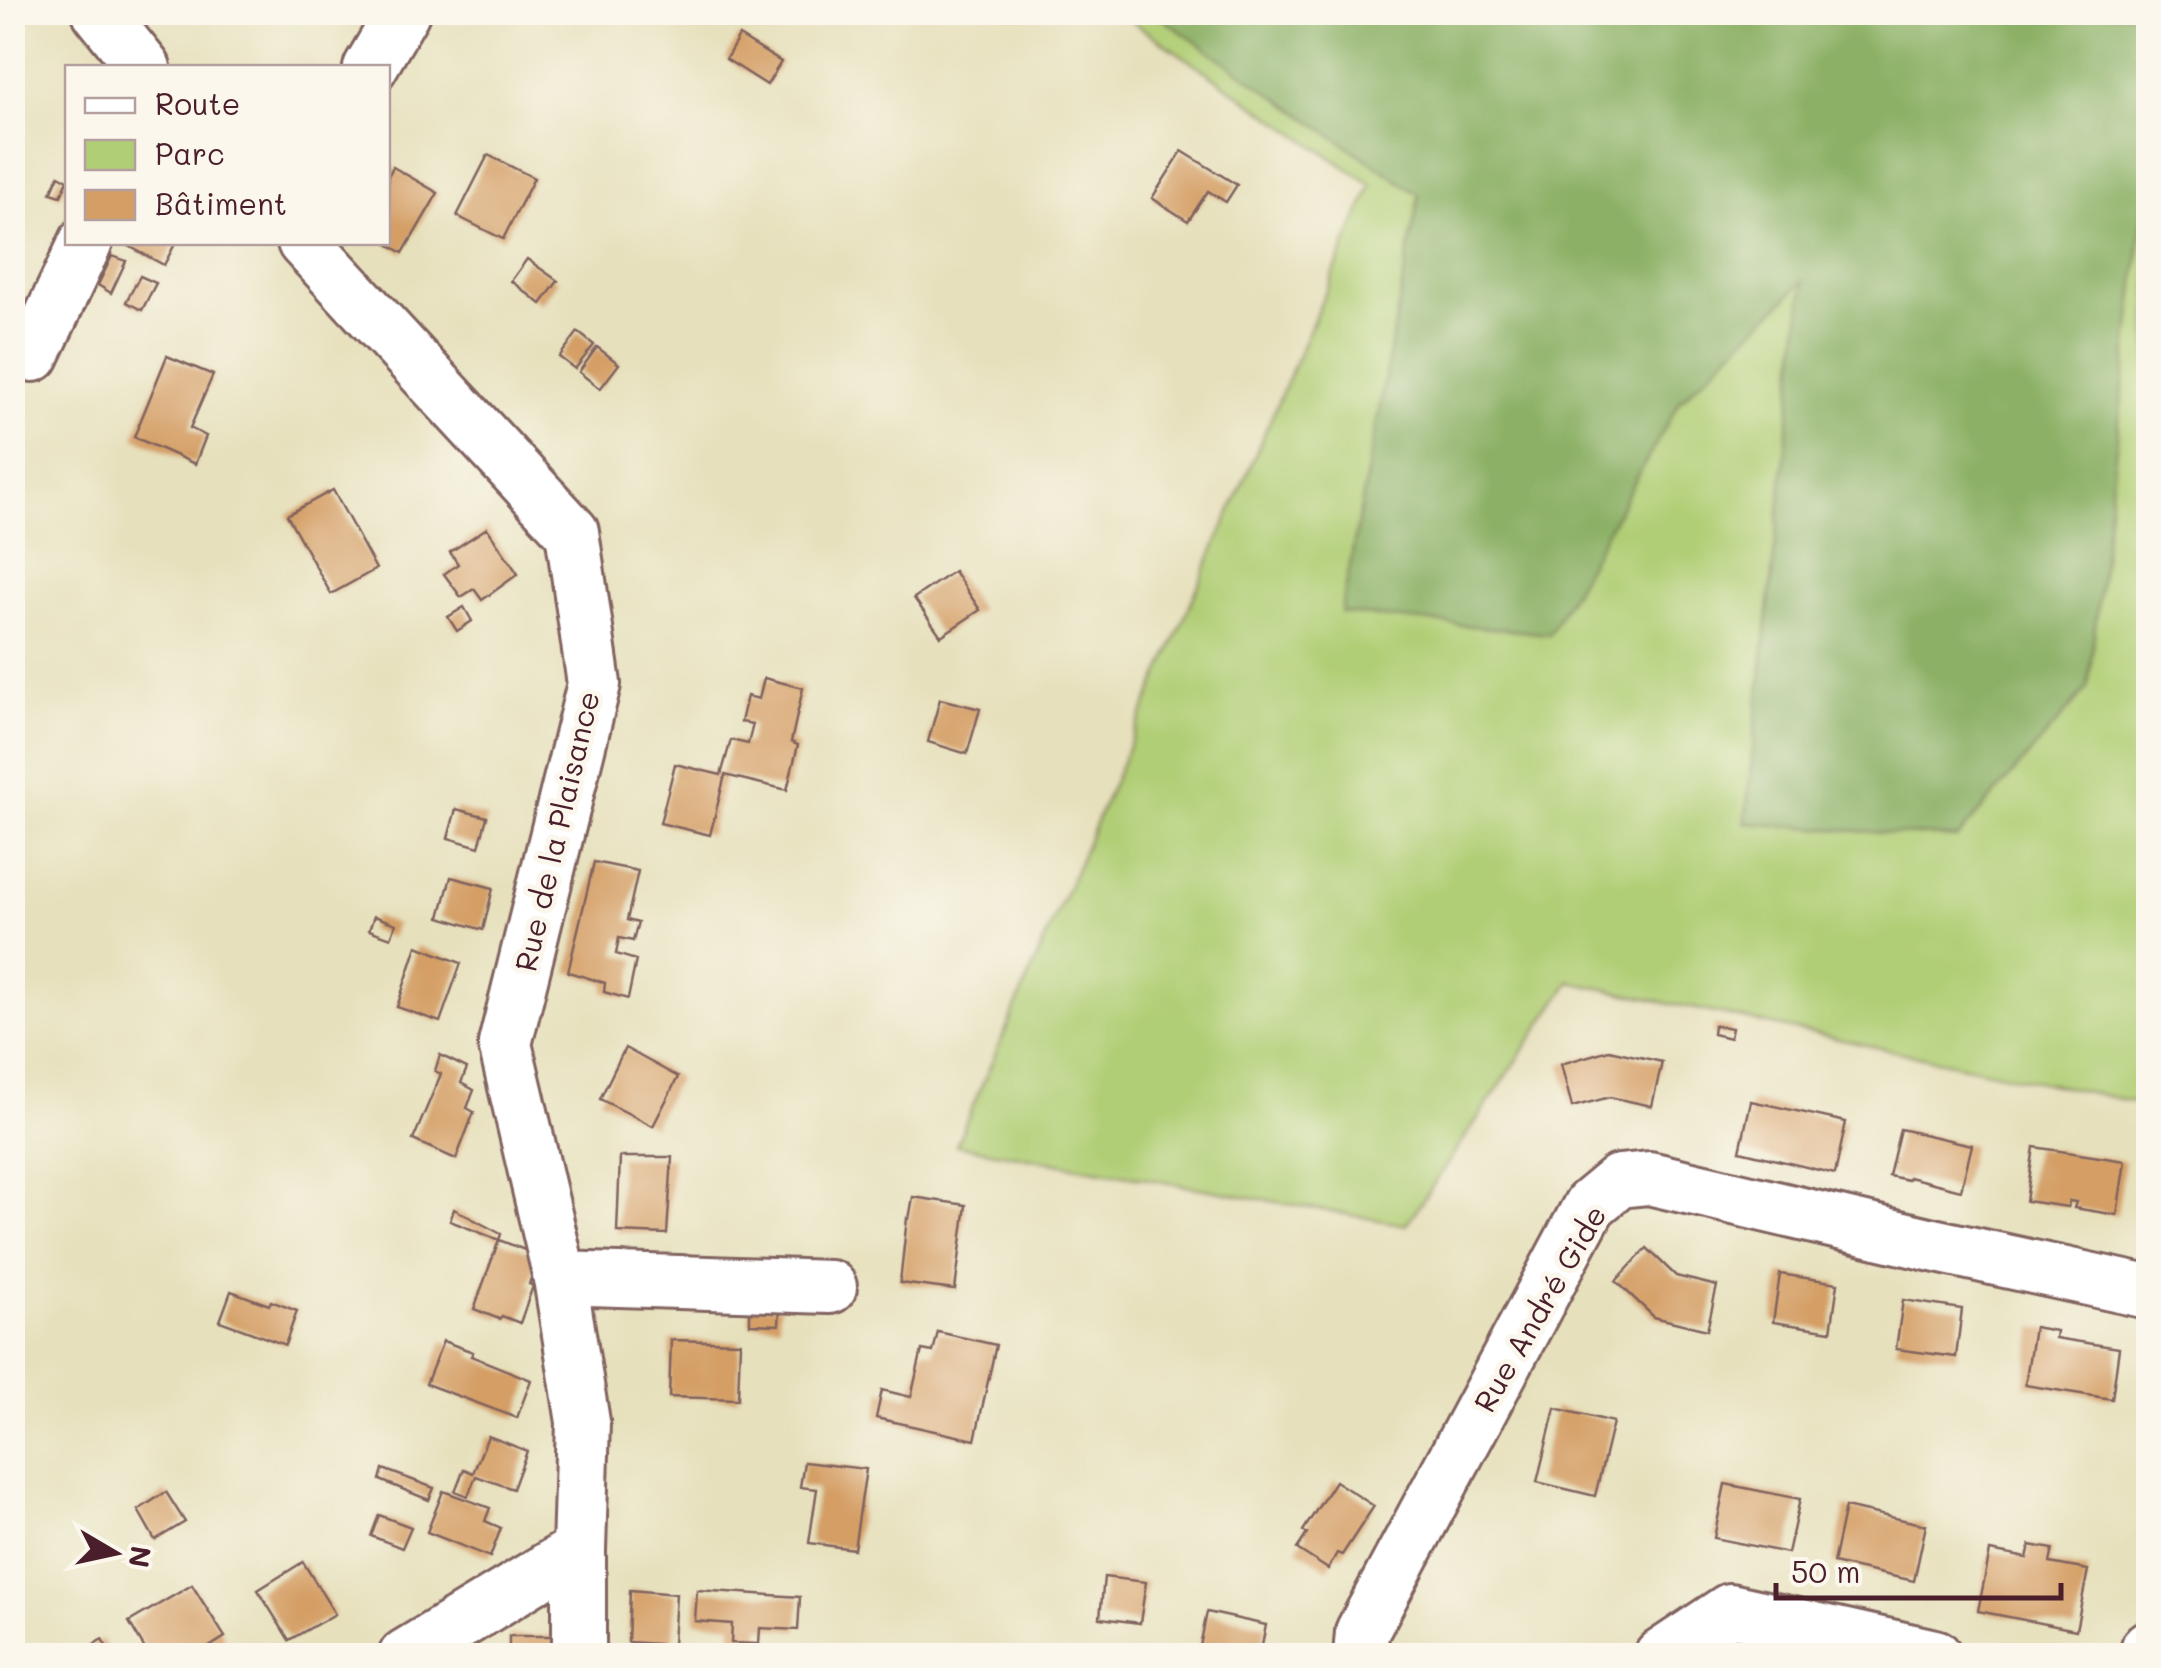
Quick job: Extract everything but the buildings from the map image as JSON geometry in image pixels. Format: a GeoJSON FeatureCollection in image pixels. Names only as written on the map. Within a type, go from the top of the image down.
{"type":"FeatureCollection","features":[{"type":"Feature","properties":{"kind":"street"},"geometry":{"type":"LineString","coordinates":[[100,12],[142,65]]}},
{"type":"Feature","properties":{"kind":"street"},"geometry":{"type":"LineString","coordinates":[[372,65],[403,12]]}},
{"type":"Feature","properties":{"kind":"street"},"geometry":{"type":"LineString","coordinates":[[12,347],[33,355],[85,245]]}},
{"type":"Feature","properties":{"kind":"street","name":"Rue de la Plaisance"},"geometry":{"type":"LineString","coordinates":[[307,245],[572,532],[594,684],[505,1044],[560,1278],[583,1422],[579,1656]]}},
{"type":"Feature","properties":{"kind":"street","name":"Rue André Gide"},"geometry":{"type":"LineString","coordinates":[[1360,1656],[1362,1632],[1590,1206],[1620,1181],[1650,1178],[2148,1292]]}},
{"type":"Feature","properties":{"kind":"street"},"geometry":{"type":"LineString","coordinates":[[560,1278],[830,1286]]}},
{"type":"Feature","properties":{"kind":"street"},"geometry":{"type":"LineString","coordinates":[[405,1656],[578,1550]]}},
{"type":"Feature","properties":{"kind":"street"},"geometry":{"type":"LineString","coordinates":[[1662,1656],[1730,1610],[1934,1656]]}},
{"type":"Feature","properties":{"kind":"street"},"geometry":{"type":"LineString","coordinates":[[2146,1656],[2148,1647]]}},
{"type":"Feature","properties":{"kind":"green space"},"geometry":{"type":"Polygon","coordinates":[[[1120,13],[2148,13],[2148,1105],[1570,982],[1406,1225],[956,1145],[1372,185],[1120,13]]]}},
{"type":"Feature","properties":{"kind":"green space"},"geometry":{"type":"Polygon","coordinates":[[[1154,13],[2148,13],[2148,173],[2088,687],[1957,838],[1745,823],[1804,281],[1680,401],[1549,634],[1341,613],[1419,195],[1154,13]]]}}]}
